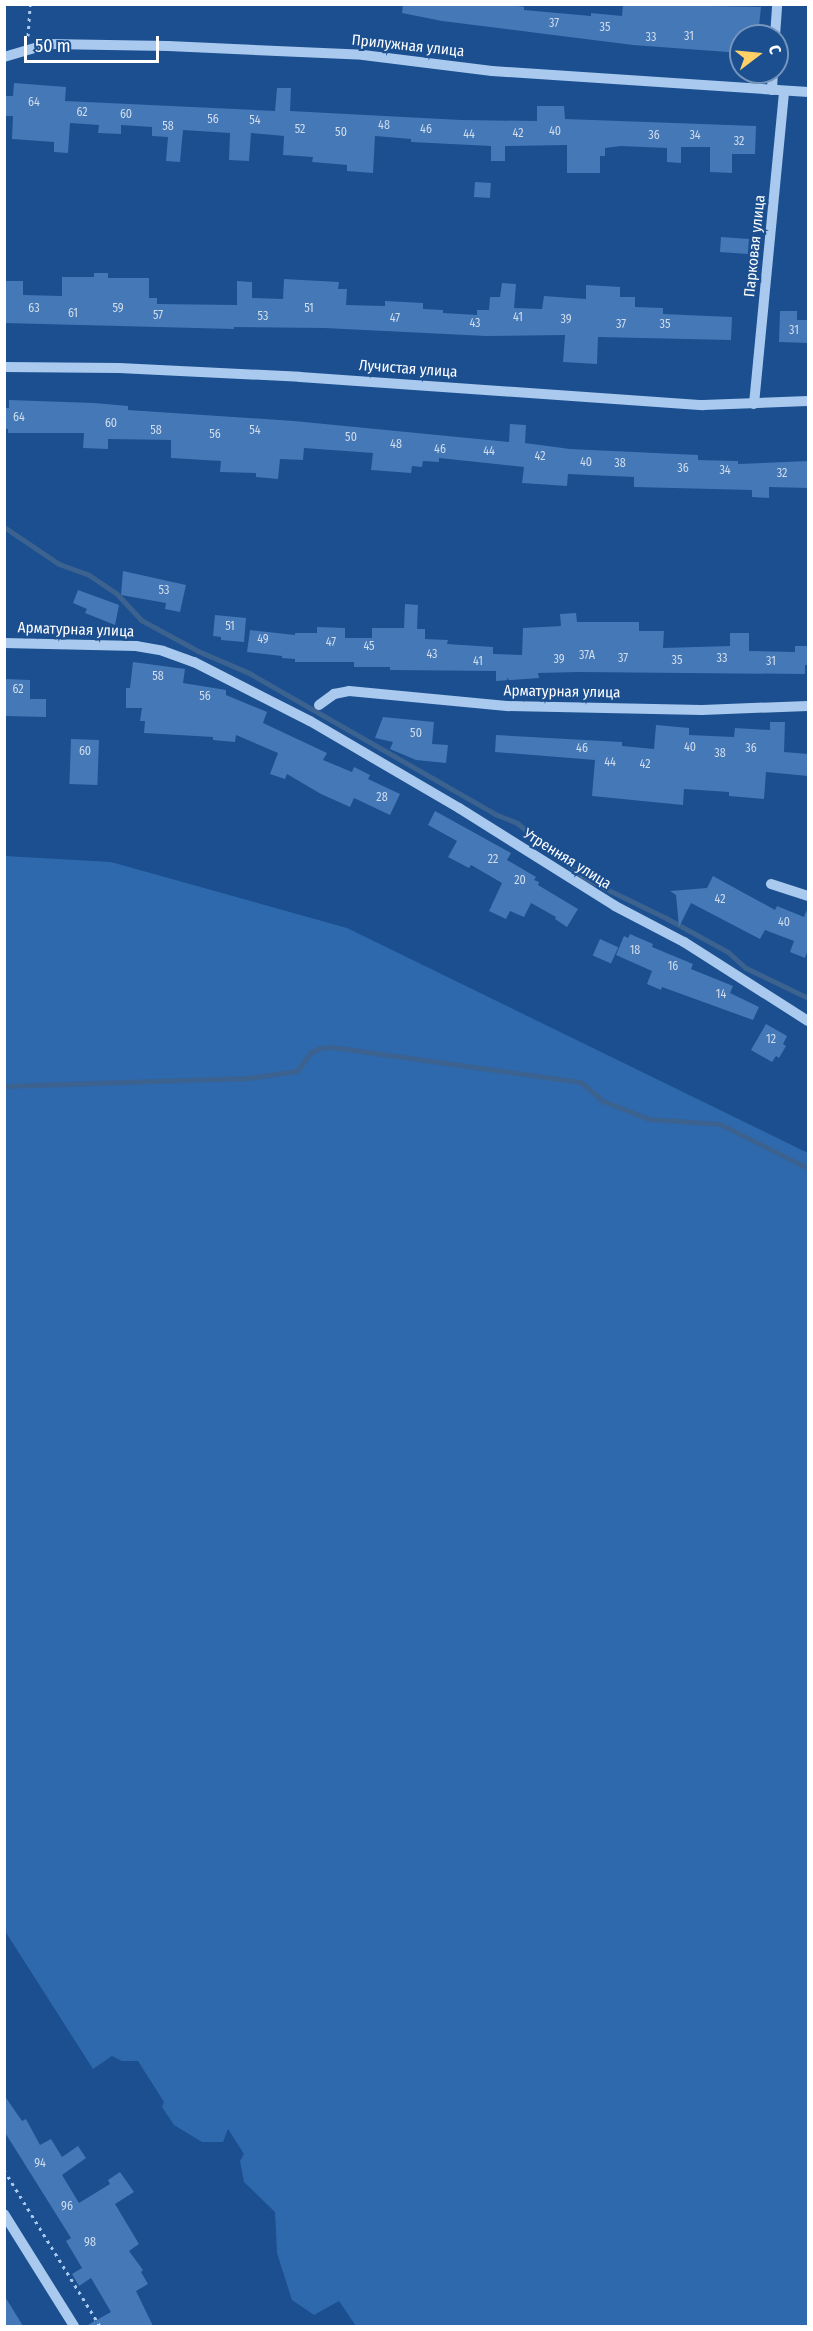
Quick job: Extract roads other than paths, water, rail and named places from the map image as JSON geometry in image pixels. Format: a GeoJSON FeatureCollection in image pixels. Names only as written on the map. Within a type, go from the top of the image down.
{"type":"FeatureCollection","features":[{"type":"Feature","properties":{"kind":"street"},"geometry":{"type":"LineString","coordinates":[[776,24],[777,4]]}},
{"type":"Feature","properties":{"kind":"street","name":"Прилужная улица"},"geometry":{"type":"LineString","coordinates":[[4,57],[27,50],[73,43],[363,55],[492,71],[808,92]]}},
{"type":"Feature","properties":{"kind":"street"},"geometry":{"type":"LineString","coordinates":[[772,84],[772,90]]}},
{"type":"Feature","properties":{"kind":"street","name":"Парковая улица"},"geometry":{"type":"LineString","coordinates":[[754,404],[784,91]]}},
{"type":"Feature","properties":{"kind":"street","name":"Лучистая улица"},"geometry":{"type":"LineString","coordinates":[[4,367],[119,368],[300,377],[703,405],[808,401]]}},
{"type":"Feature","properties":{"kind":"street","name":"Арматурная улица"},"geometry":{"type":"LineString","coordinates":[[4,643],[136,646],[163,651],[194,662],[312,719]]}},
{"type":"Feature","properties":{"kind":"street","name":"Арматурная улица"},"geometry":{"type":"LineString","coordinates":[[319,705],[334,694],[349,691],[508,706],[702,710],[808,705]]}},
{"type":"Feature","properties":{"kind":"street","name":"Утренняя улица"},"geometry":{"type":"LineString","coordinates":[[312,719],[615,906],[684,942],[808,1022]]}},
{"type":"Feature","properties":{"kind":"street"},"geometry":{"type":"LineString","coordinates":[[771,885],[808,897]]}},
{"type":"Feature","properties":{"kind":"street"},"geometry":{"type":"LineString","coordinates":[[4,2214],[74,2326]]}},
{"type":"Feature","properties":{"kind":"waterway"},"geometry":{"type":"LineString","coordinates":[[4,527],[59,564],[89,575],[116,593],[141,620],[198,651],[249,673],[495,814],[517,823],[586,879],[666,918],[728,952],[746,968],[808,998]]}},
{"type":"Feature","properties":{"kind":"waterway"},"geometry":{"type":"LineString","coordinates":[[4,1086],[248,1078],[297,1071],[310,1053],[320,1048],[332,1047],[581,1082],[603,1101],[649,1119],[720,1124],[808,1168]]}}]}
